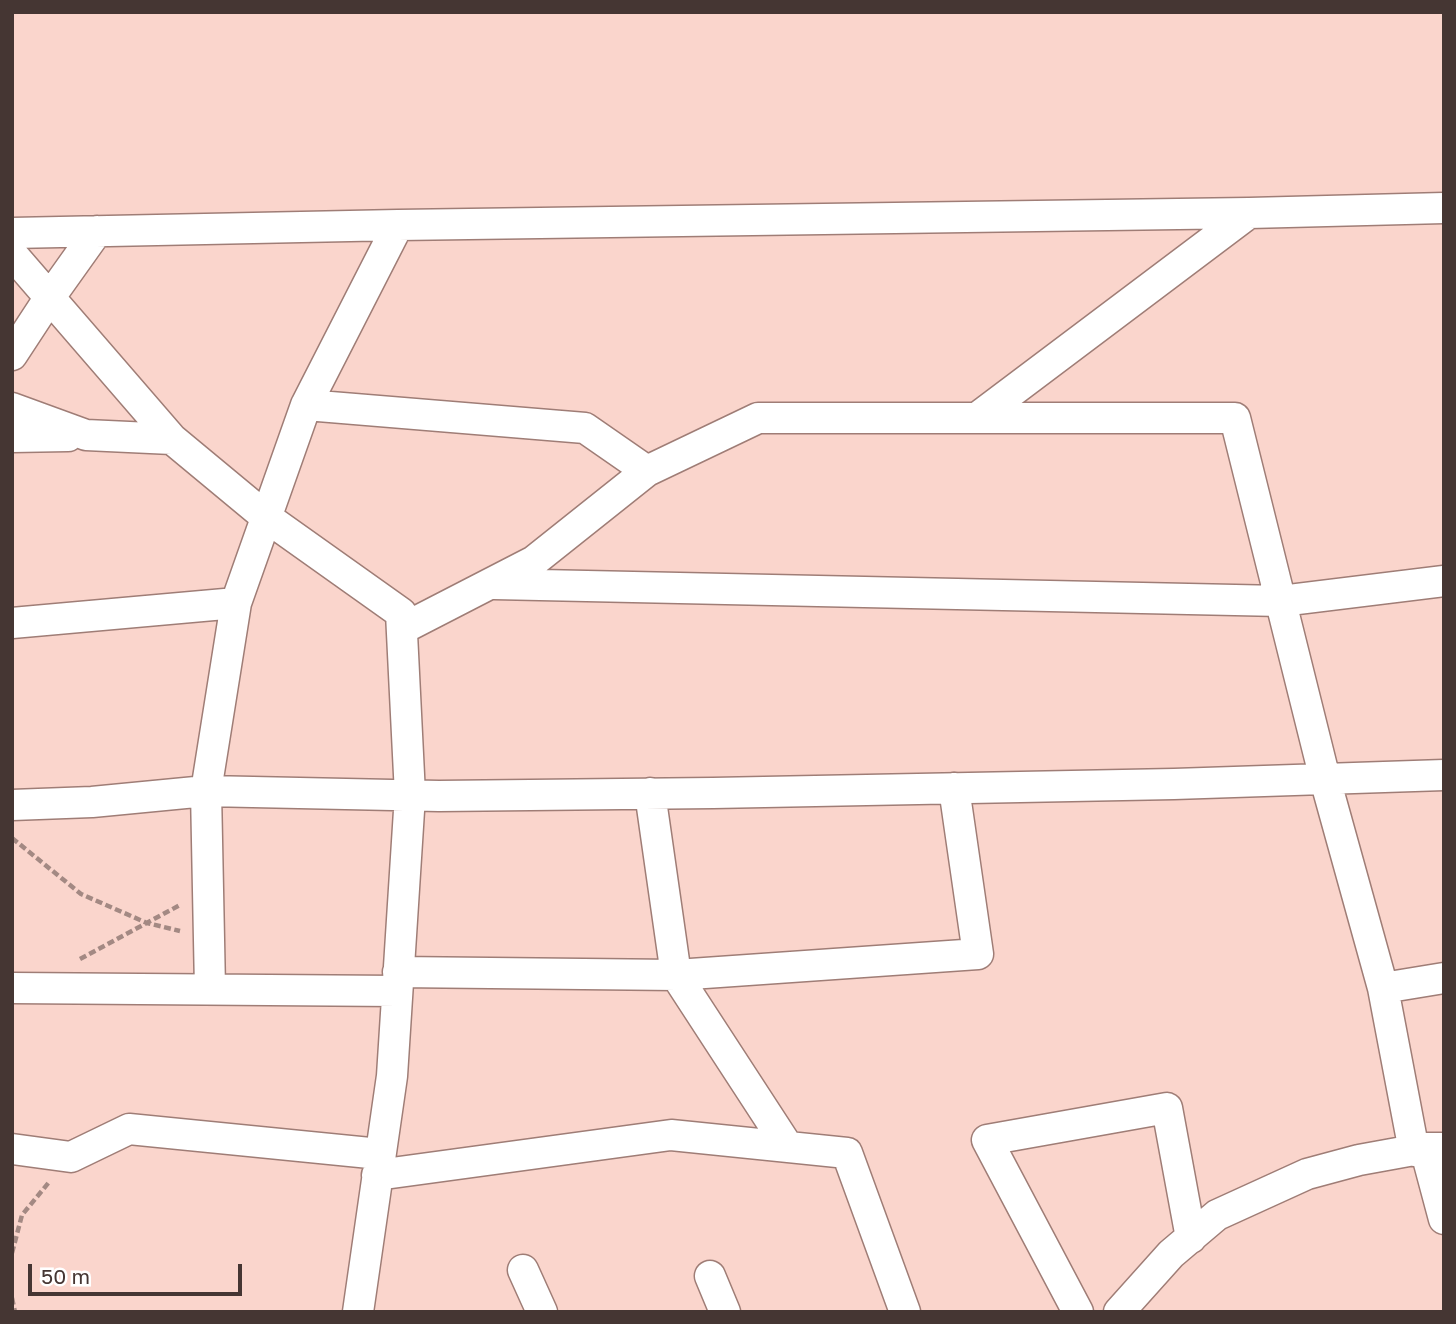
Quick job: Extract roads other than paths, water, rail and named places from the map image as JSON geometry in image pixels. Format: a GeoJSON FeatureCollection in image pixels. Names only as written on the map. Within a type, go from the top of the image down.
{"type":"FeatureCollection","features":[{"type":"Feature","properties":{"kind":"street"},"geometry":{"type":"LineString","coordinates":[[12,233],[1444,208]]}},
{"type":"Feature","properties":{"kind":"street"},"geometry":{"type":"LineString","coordinates":[[978,417],[1249,213]]}},
{"type":"Feature","properties":{"kind":"street"},"geometry":{"type":"LineString","coordinates":[[209,989],[205,791],[236,603],[306,405],[398,225]]}},
{"type":"Feature","properties":{"kind":"street"},"geometry":{"type":"LineString","coordinates":[[12,355],[97,231]]}},
{"type":"Feature","properties":{"kind":"street"},"geometry":{"type":"LineString","coordinates":[[12,254],[172,439],[266,517],[401,613],[410,795],[392,1076],[358,1312]]}},
{"type":"Feature","properties":{"kind":"street"},"geometry":{"type":"LineString","coordinates":[[306,405],[585,428],[648,471]]}},
{"type":"Feature","properties":{"kind":"street"},"geometry":{"type":"LineString","coordinates":[[12,408],[86,435]]}},
{"type":"Feature","properties":{"kind":"street"},"geometry":{"type":"LineString","coordinates":[[402,629],[534,561],[648,471],[758,418],[1235,418],[1325,779],[1428,1149],[1444,1219]]}},
{"type":"Feature","properties":{"kind":"street"},"geometry":{"type":"LineString","coordinates":[[12,437],[86,435],[172,439]]}},
{"type":"Feature","properties":{"kind":"street"},"geometry":{"type":"LineString","coordinates":[[488,584],[1280,601],[1444,581]]}},
{"type":"Feature","properties":{"kind":"street"},"geometry":{"type":"LineString","coordinates":[[12,623],[236,603]]}},
{"type":"Feature","properties":{"kind":"street"},"geometry":{"type":"LineString","coordinates":[[12,805],[92,802],[205,791],[410,795],[650,793],[1444,775]]}},
{"type":"Feature","properties":{"kind":"street"},"geometry":{"type":"LineString","coordinates":[[12,988],[209,989],[398,981],[676,975],[978,954],[954,788]]}},
{"type":"Feature","properties":{"kind":"street"},"geometry":{"type":"LineString","coordinates":[[650,793],[676,975],[788,1147]]}},
{"type":"Feature","properties":{"kind":"street"},"geometry":{"type":"LineString","coordinates":[[1383,988],[1444,978]]}},
{"type":"Feature","properties":{"kind":"street"},"geometry":{"type":"LineString","coordinates":[[1078,1312],[987,1140],[1167,1108],[1191,1238]]}},
{"type":"Feature","properties":{"kind":"street"},"geometry":{"type":"LineString","coordinates":[[12,1149],[71,1157],[129,1129],[379,1165],[671,1135],[847,1153],[905,1312]]}},
{"type":"Feature","properties":{"kind":"street"},"geometry":{"type":"LineString","coordinates":[[1119,1312],[1171,1254],[1217,1215],[1307,1174],[1359,1160],[1428,1149]]}},
{"type":"Feature","properties":{"kind":"street"},"geometry":{"type":"LineString","coordinates":[[523,1270],[542,1312]]}},
{"type":"Feature","properties":{"kind":"street"},"geometry":{"type":"LineString","coordinates":[[710,1276],[725,1312]]}}]}
